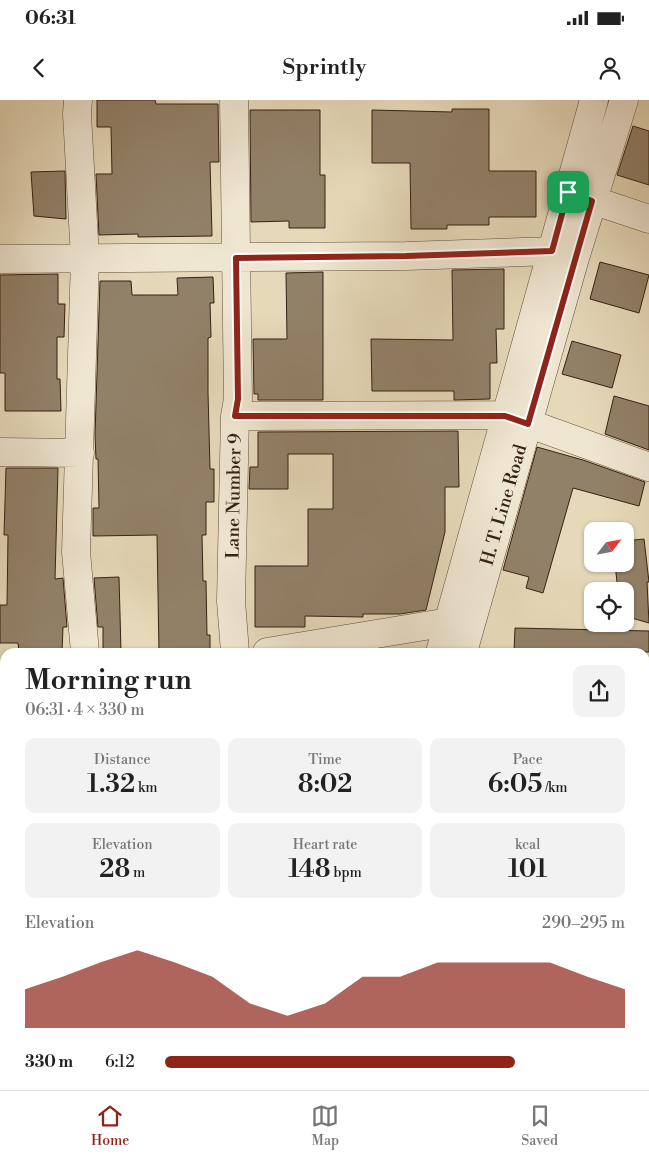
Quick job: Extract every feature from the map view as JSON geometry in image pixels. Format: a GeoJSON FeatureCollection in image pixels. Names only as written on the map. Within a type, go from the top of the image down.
{"type":"FeatureCollection","features":[{"type":"Feature","properties":{"kind":"street"},"geometry":{"type":"LineString","coordinates":[[78,100],[77,114],[85,258],[76,552],[85,648]]}},
{"type":"Feature","properties":{"kind":"street","name":"Lane Number 9"},"geometry":{"type":"LineString","coordinates":[[234,100],[238,399],[235,416],[231,601],[235,648]]}},
{"type":"Feature","properties":{"kind":"street","name":"H. T. Line Road"},"geometry":{"type":"LineString","coordinates":[[443,648],[460,621],[564,254],[580,196],[594,100]]}},
{"type":"Feature","properties":{"kind":"street","name":"H. T. Line Road"},"geometry":{"type":"LineString","coordinates":[[580,196],[624,100]]}},
{"type":"Feature","properties":{"kind":"street"},"geometry":{"type":"LineString","coordinates":[[580,196],[649,219]]}},
{"type":"Feature","properties":{"kind":"street"},"geometry":{"type":"LineString","coordinates":[[0,259],[564,254]]}},
{"type":"Feature","properties":{"kind":"street"},"geometry":{"type":"LineString","coordinates":[[235,416],[516,420],[649,467]]}},
{"type":"Feature","properties":{"kind":"street"},"geometry":{"type":"LineString","coordinates":[[0,452],[80,453]]}},
{"type":"Feature","properties":{"kind":"street"},"geometry":{"type":"LineString","coordinates":[[292,648],[460,621]]}},
{"type":"Feature","properties":{"kind":"street","name":"H. T. Line Road"},"geometry":{"type":"LineString","coordinates":[[460,621],[463,648]]}},
{"type":"Feature","properties":{"kind":"building"},"geometry":{"type":"Polygon","coordinates":[[[97,100],[155,100],[156,104],[218,104],[219,162],[210,162],[212,236],[138,237],[138,234],[99,235],[96,174],[112,174],[111,127],[97,127],[97,100]]]}},
{"type":"Feature","properties":{"kind":"building"},"geometry":{"type":"Polygon","coordinates":[[[452,109],[489,109],[489,171],[536,171],[536,217],[489,217],[489,225],[447,225],[447,229],[411,229],[410,163],[372,163],[372,110],[452,112],[452,109]]]}},
{"type":"Feature","properties":{"kind":"building"},"geometry":{"type":"Polygon","coordinates":[[[250,110],[320,110],[320,175],[325,175],[325,228],[289,228],[289,221],[251,222],[250,110]]]}},
{"type":"Feature","properties":{"kind":"building"},"geometry":{"type":"Polygon","coordinates":[[[633,126],[649,131],[649,185],[617,175],[633,126]]]}},
{"type":"Feature","properties":{"kind":"building"},"geometry":{"type":"Polygon","coordinates":[[[65,171],[66,219],[34,216],[31,172],[65,171]]]}},
{"type":"Feature","properties":{"kind":"building"},"geometry":{"type":"Polygon","coordinates":[[[600,262],[649,275],[639,313],[590,299],[600,262]]]}},
{"type":"Feature","properties":{"kind":"building"},"geometry":{"type":"Polygon","coordinates":[[[504,269],[504,329],[496,329],[497,363],[490,363],[490,399],[454,400],[454,391],[372,391],[371,339],[453,340],[452,270],[504,269]]]}},
{"type":"Feature","properties":{"kind":"building"},"geometry":{"type":"Polygon","coordinates":[[[323,272],[323,400],[258,400],[258,394],[254,394],[253,339],[287,339],[286,273],[323,272]]]}},
{"type":"Feature","properties":{"kind":"building"},"geometry":{"type":"Polygon","coordinates":[[[58,274],[58,304],[65,304],[64,337],[57,337],[57,379],[60,379],[61,411],[5,411],[5,373],[0,373],[0,275],[58,274]]]}},
{"type":"Feature","properties":{"kind":"building"},"geometry":{"type":"Polygon","coordinates":[[[213,277],[214,303],[210,303],[211,337],[208,338],[208,392],[210,469],[214,469],[214,502],[206,502],[206,535],[202,535],[203,581],[206,581],[207,635],[210,635],[210,648],[159,648],[157,535],[93,536],[93,508],[99,508],[98,459],[96,459],[95,435],[100,281],[131,281],[132,295],[178,295],[177,278],[213,277]]]}},
{"type":"Feature","properties":{"kind":"building"},"geometry":{"type":"Polygon","coordinates":[[[572,341],[621,355],[612,388],[562,374],[572,341]]]}},
{"type":"Feature","properties":{"kind":"building"},"geometry":{"type":"Polygon","coordinates":[[[614,396],[649,406],[649,450],[605,434],[614,396]]]}},
{"type":"Feature","properties":{"kind":"building"},"geometry":{"type":"Polygon","coordinates":[[[458,431],[459,487],[445,487],[445,532],[426,610],[400,614],[363,614],[363,617],[305,616],[305,627],[255,627],[255,566],[308,566],[308,509],[333,509],[333,454],[288,454],[288,489],[249,489],[250,467],[258,467],[258,432],[458,431]]]}},
{"type":"Feature","properties":{"kind":"building"},"geometry":{"type":"Polygon","coordinates":[[[537,447],[583,460],[645,482],[639,506],[573,488],[543,593],[526,588],[529,577],[503,570],[537,447]]]}},
{"type":"Feature","properties":{"kind":"building"},"geometry":{"type":"Polygon","coordinates":[[[6,468],[58,468],[55,579],[63,578],[67,627],[63,627],[62,648],[19,648],[18,643],[0,643],[0,605],[7,605],[8,535],[4,535],[6,468]]]}},
{"type":"Feature","properties":{"kind":"building"},"geometry":{"type":"Polygon","coordinates":[[[644,539],[649,582],[647,582],[649,623],[634,619],[634,582],[617,582],[616,572],[634,572],[634,540],[644,539]]]}},
{"type":"Feature","properties":{"kind":"building"},"geometry":{"type":"Polygon","coordinates":[[[119,577],[121,648],[103,648],[103,627],[98,627],[94,578],[119,577]]]}},
{"type":"Feature","properties":{"kind":"building"},"geometry":{"type":"Polygon","coordinates":[[[515,628],[584,630],[584,632],[649,631],[649,648],[514,648],[515,628]]]}},
{"type":"Feature","properties":{"kind":"route"},"geometry":{"type":"LineString","coordinates":[[568,192],[592,201],[528,424],[505,416],[235,416],[238,399],[236,258],[406,256],[552,251],[568,192]]}}]}
